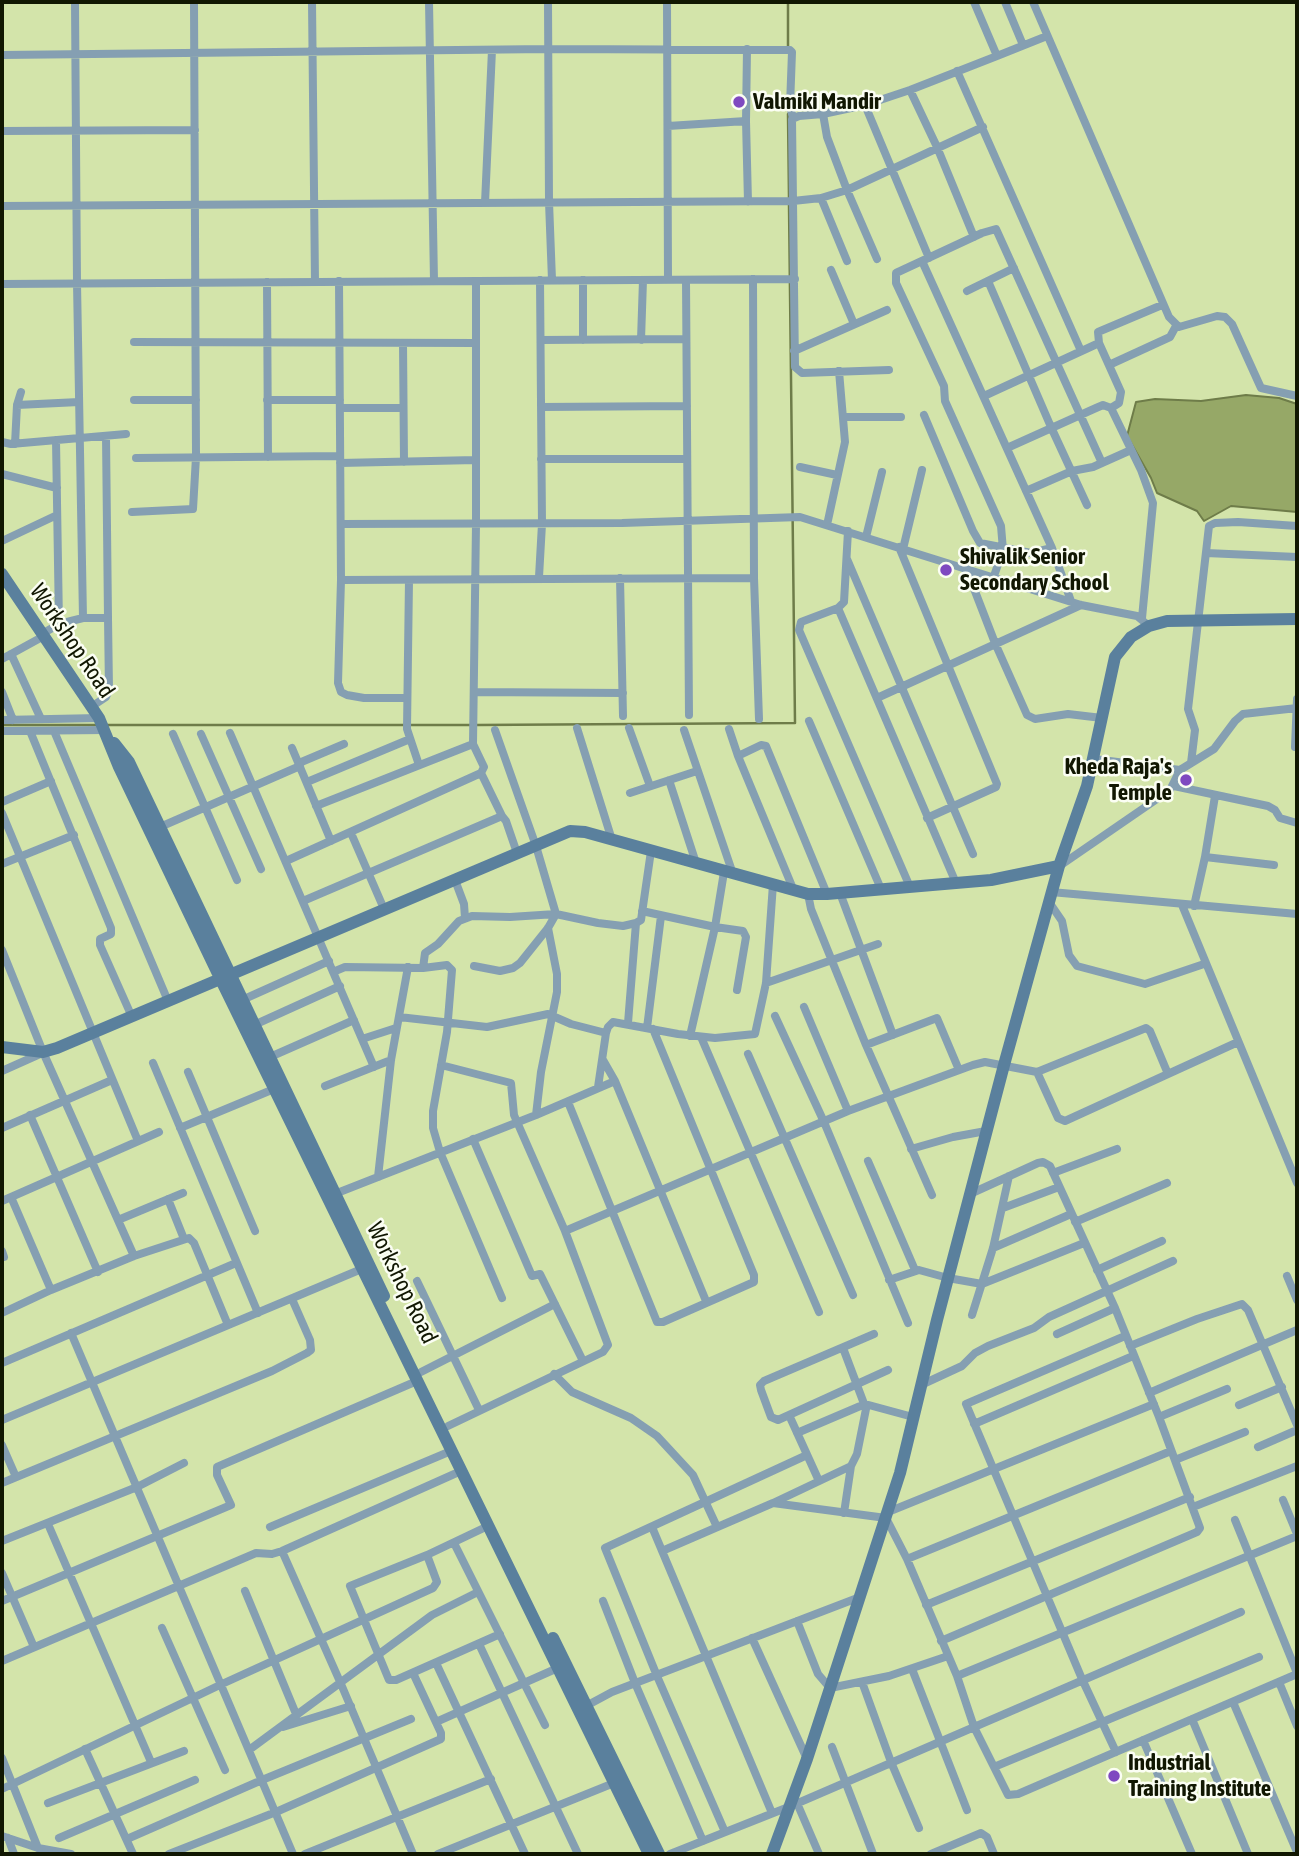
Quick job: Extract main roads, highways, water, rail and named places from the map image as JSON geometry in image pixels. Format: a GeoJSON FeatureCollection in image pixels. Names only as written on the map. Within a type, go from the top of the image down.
{"type":"FeatureCollection","features":[{"type":"Feature","properties":{"kind":"main road","name":"Workshop Road"},"geometry":{"type":"LineString","coordinates":[[2,574],[129,762],[274,1089],[331,1196],[419,1376],[451,1451],[488,1526],[586,1706],[659,1854]]}},
{"type":"Feature","properties":{"kind":"main road"},"geometry":{"type":"LineString","coordinates":[[772,1854],[794,1805],[887,1515],[986,1131],[1050,897],[1094,759],[1115,657],[1146,622],[1297,619]]}},
{"type":"Feature","properties":{"kind":"main road","name":"Workshop Road"},"geometry":{"type":"LineString","coordinates":[[103,726],[119,768],[225,976],[242,1000],[270,1057],[331,1196]]}},
{"type":"Feature","properties":{"kind":"main road"},"geometry":{"type":"LineString","coordinates":[[2,1047],[43,1052],[92,1034],[570,831],[808,894],[991,880],[1059,866]]}},
{"type":"Feature","properties":{"kind":"main road","name":"Workshop Road"},"geometry":{"type":"LineString","coordinates":[[419,1376],[448,1426],[649,1854]]}},
{"type":"Feature","properties":{"kind":"waterway"},"geometry":{"type":"LineString","coordinates":[[788,2],[788,47]]}},
{"type":"Feature","properties":{"kind":"waterway"},"geometry":{"type":"LineString","coordinates":[[788,114],[789,198]]}},
{"type":"Feature","properties":{"kind":"waterway"},"geometry":{"type":"LineString","coordinates":[[477,725],[795,723],[789,205]]}},
{"type":"Feature","properties":{"kind":"waterway"},"geometry":{"type":"LineString","coordinates":[[2,725],[96,725]]}},
{"type":"Feature","properties":{"kind":"waterway"},"geometry":{"type":"LineString","coordinates":[[106,725],[404,725]]}},
{"type":"Feature","properties":{"kind":"waterway"},"geometry":{"type":"LineString","coordinates":[[411,725],[470,725]]}},
{"type":"Feature","properties":{"kind":"place","name":"Valmiki Mandir"},"geometry":{"type":"Point","coordinates":[739,102]}},
{"type":"Feature","properties":{"kind":"place","name":"Shivalik Senior Secondary School"},"geometry":{"type":"Point","coordinates":[946,570]}},
{"type":"Feature","properties":{"kind":"place","name":"Kheda Raja's Temple"},"geometry":{"type":"Point","coordinates":[1186,780]}},
{"type":"Feature","properties":{"kind":"place","name":"Industrial Training Institute"},"geometry":{"type":"Point","coordinates":[1114,1776]}}]}
